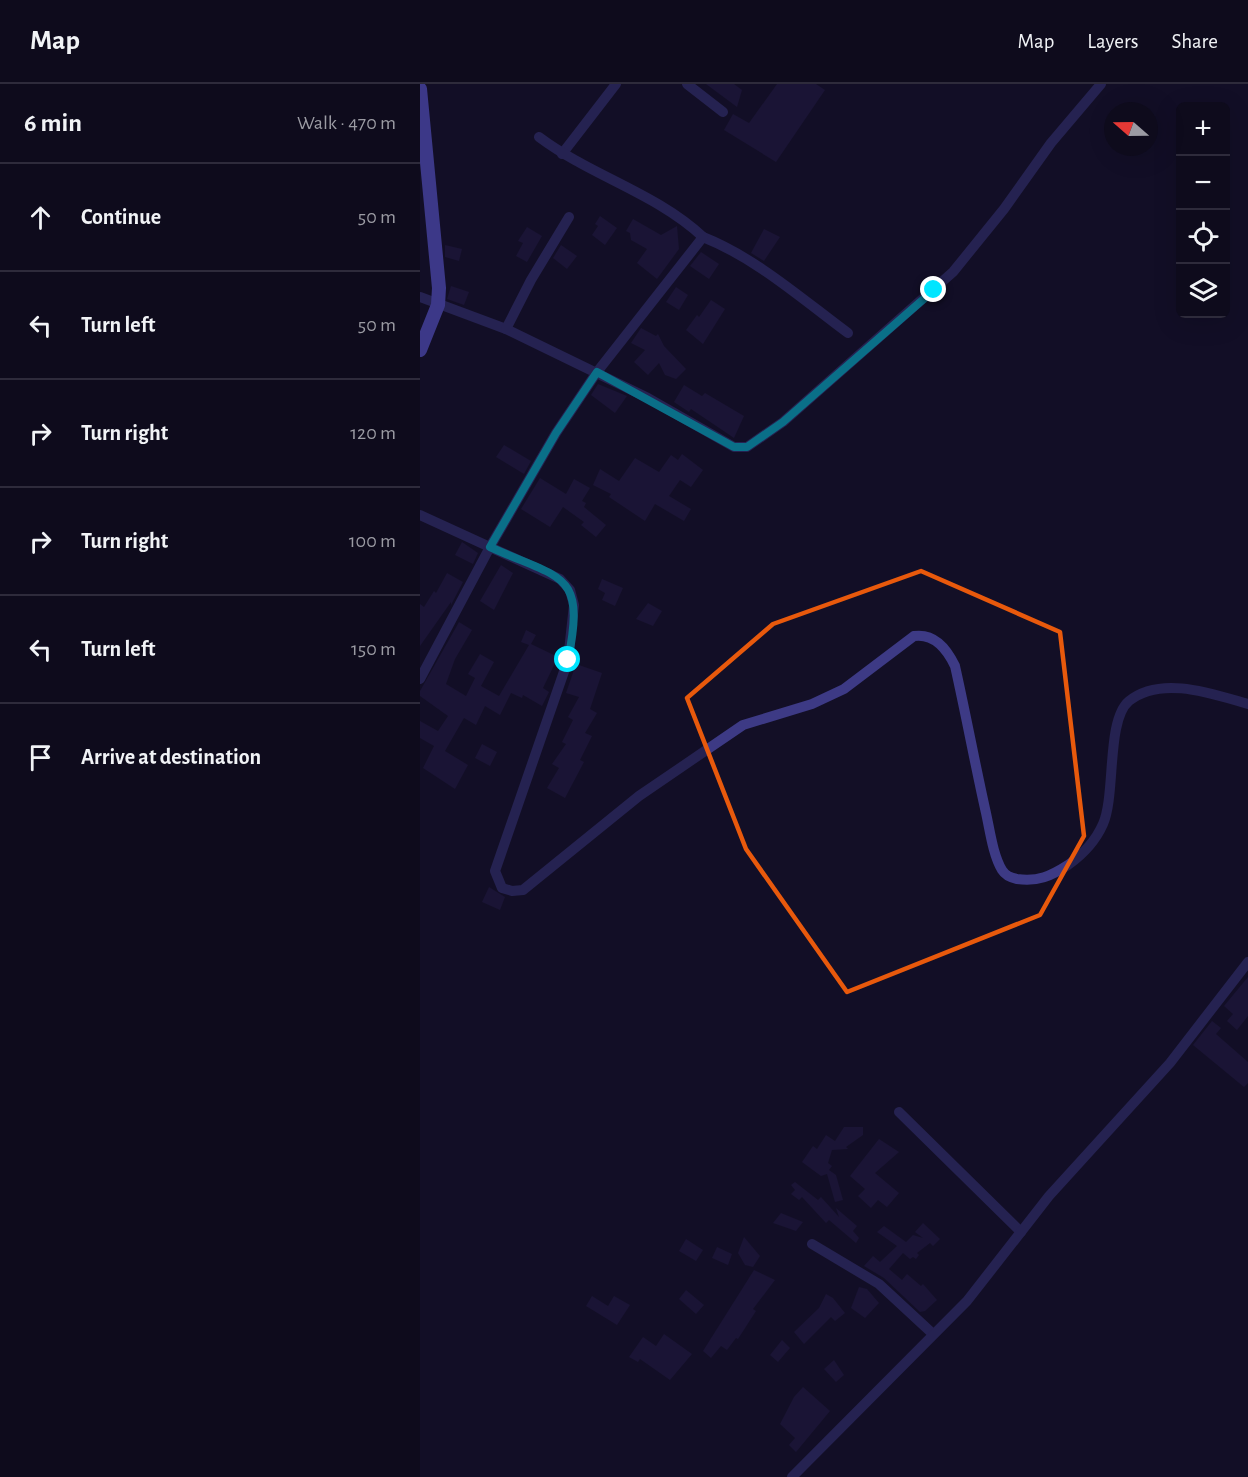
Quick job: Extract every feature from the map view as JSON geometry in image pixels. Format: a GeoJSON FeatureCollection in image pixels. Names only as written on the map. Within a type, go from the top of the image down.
{"type":"FeatureCollection","features":[{"type":"Feature","properties":{"kind":"main road"},"geometry":{"type":"LineString","coordinates":[[420,97],[438,304],[420,350]]}},
{"type":"Feature","properties":{"kind":"street"},"geometry":{"type":"LineString","coordinates":[[562,154],[616,84]]}},
{"type":"Feature","properties":{"kind":"street"},"geometry":{"type":"LineString","coordinates":[[687,84],[723,112]]}},
{"type":"Feature","properties":{"kind":"street"},"geometry":{"type":"LineString","coordinates":[[420,297],[506,329],[597,372],[734,447],[742,448],[752,445],[783,422],[953,272],[1004,209],[1051,143],[1101,84]]}},
{"type":"Feature","properties":{"kind":"street"},"geometry":{"type":"LineString","coordinates":[[540,137],[562,154],[676,213],[703,237],[721,244],[757,267],[848,333]]}},
{"type":"Feature","properties":{"kind":"street"},"geometry":{"type":"LineString","coordinates":[[506,329],[531,280],[569,217]]}},
{"type":"Feature","properties":{"kind":"street"},"geometry":{"type":"LineString","coordinates":[[420,679],[424,659],[556,433],[597,372],[703,237]]}},
{"type":"Feature","properties":{"kind":"street"},"geometry":{"type":"LineString","coordinates":[[420,515],[565,582],[573,598],[575,611],[568,660],[495,871],[502,888],[512,891],[523,890],[552,869],[639,796],[743,724],[812,704],[844,689],[914,636],[926,636],[942,645],[955,666],[1000,867],[1004,873],[1014,879],[1049,878],[1076,859],[1094,840],[1104,823],[1108,804],[1119,716],[1130,701],[1152,690],[1168,689],[1199,691],[1248,704]]}},
{"type":"Feature","properties":{"kind":"street"},"geometry":{"type":"LineString","coordinates":[[792,1477],[967,1301],[1049,1196],[1170,1063],[1248,962]]}},
{"type":"Feature","properties":{"kind":"street"},"geometry":{"type":"LineString","coordinates":[[899,1112],[1021,1232]]}},
{"type":"Feature","properties":{"kind":"street"},"geometry":{"type":"LineString","coordinates":[[812,1244],[879,1284],[933,1334]]}},
{"type":"Feature","properties":{"kind":"highlighted area"},"geometry":{"type":"Polygon","coordinates":[[[921,571],[1060,632],[1084,836],[1040,915],[847,992],[746,849],[687,698],[773,624],[921,571]]]}},
{"type":"Feature","properties":{"kind":"building"},"geometry":{"type":"Polygon","coordinates":[[[706,84],[734,84],[742,90],[737,107],[706,84]]]}},
{"type":"Feature","properties":{"kind":"building"},"geometry":{"type":"Polygon","coordinates":[[[777,84],[816,84],[825,90],[776,162],[724,130],[733,114],[749,123],[777,84]]]}},
{"type":"Feature","properties":{"kind":"building"},"geometry":{"type":"Polygon","coordinates":[[[600,216],[617,228],[605,245],[592,235],[598,226],[595,224],[600,216]]]}},
{"type":"Feature","properties":{"kind":"building"},"geometry":{"type":"Polygon","coordinates":[[[633,219],[661,235],[677,226],[679,249],[657,279],[637,263],[647,249],[631,240],[630,233],[626,231],[633,219]]]}},
{"type":"Feature","properties":{"kind":"building"},"geometry":{"type":"Polygon","coordinates":[[[527,227],[542,236],[527,262],[516,256],[523,243],[518,241],[527,227]]]}},
{"type":"Feature","properties":{"kind":"building"},"geometry":{"type":"Polygon","coordinates":[[[764,229],[780,237],[764,261],[751,253],[764,229]]]}},
{"type":"Feature","properties":{"kind":"building"},"geometry":{"type":"Polygon","coordinates":[[[445,245],[462,249],[459,261],[445,257],[445,245]]]}},
{"type":"Feature","properties":{"kind":"building"},"geometry":{"type":"Polygon","coordinates":[[[561,245],[577,256],[567,269],[553,258],[561,245]]]}},
{"type":"Feature","properties":{"kind":"building"},"geometry":{"type":"Polygon","coordinates":[[[701,252],[719,264],[709,279],[690,266],[701,252]]]}},
{"type":"Feature","properties":{"kind":"building"},"geometry":{"type":"Polygon","coordinates":[[[451,286],[469,292],[464,305],[447,299],[451,286]]]}},
{"type":"Feature","properties":{"kind":"building"},"geometry":{"type":"Polygon","coordinates":[[[676,287],[688,295],[679,310],[666,302],[676,287]]]}},
{"type":"Feature","properties":{"kind":"building"},"geometry":{"type":"Polygon","coordinates":[[[711,300],[725,309],[703,344],[686,330],[711,300]]]}},
{"type":"Feature","properties":{"kind":"building"},"geometry":{"type":"Polygon","coordinates":[[[641,328],[656,336],[658,334],[664,346],[686,369],[676,379],[665,375],[659,363],[648,375],[634,362],[645,350],[631,343],[641,328]]]}},
{"type":"Feature","properties":{"kind":"building"},"geometry":{"type":"Polygon","coordinates":[[[598,384],[627,396],[615,413],[591,395],[598,384]]]}},
{"type":"Feature","properties":{"kind":"building"},"geometry":{"type":"Polygon","coordinates":[[[684,385],[702,396],[705,393],[744,416],[734,438],[691,409],[689,412],[674,402],[684,385]]]}},
{"type":"Feature","properties":{"kind":"building"},"geometry":{"type":"Polygon","coordinates":[[[504,445],[531,461],[524,474],[496,457],[504,445]]]}},
{"type":"Feature","properties":{"kind":"building"},"geometry":{"type":"Polygon","coordinates":[[[682,454],[703,470],[691,487],[680,480],[669,496],[691,509],[684,521],[655,504],[645,521],[609,497],[611,494],[593,485],[600,469],[619,481],[635,458],[659,472],[671,455],[678,460],[682,454]]]}},
{"type":"Feature","properties":{"kind":"building"},"geometry":{"type":"Polygon","coordinates":[[[540,478],[566,494],[574,479],[590,488],[582,501],[586,503],[584,507],[606,525],[596,537],[581,525],[584,522],[563,507],[550,527],[521,509],[540,478]]]}},
{"type":"Feature","properties":{"kind":"building"},"geometry":{"type":"Polygon","coordinates":[[[462,542],[478,553],[473,564],[455,555],[462,542]]]}},
{"type":"Feature","properties":{"kind":"building"},"geometry":{"type":"Polygon","coordinates":[[[501,565],[513,573],[494,610],[480,601],[501,565]]]}},
{"type":"Feature","properties":{"kind":"building"},"geometry":{"type":"Polygon","coordinates":[[[447,573],[463,582],[451,605],[451,602],[420,646],[420,604],[424,607],[434,591],[436,593],[447,573]]]}},
{"type":"Feature","properties":{"kind":"building"},"geometry":{"type":"Polygon","coordinates":[[[602,579],[623,588],[615,606],[602,600],[605,593],[598,589],[602,579]]]}},
{"type":"Feature","properties":{"kind":"building"},"geometry":{"type":"Polygon","coordinates":[[[648,603],[662,611],[653,626],[636,619],[648,603]]]}},
{"type":"Feature","properties":{"kind":"building"},"geometry":{"type":"Polygon","coordinates":[[[459,622],[472,630],[455,659],[446,684],[466,696],[475,678],[468,674],[480,654],[494,662],[481,686],[499,696],[529,645],[521,642],[526,630],[536,635],[531,644],[558,657],[543,688],[549,692],[542,706],[523,695],[522,698],[511,693],[500,715],[485,706],[476,725],[464,718],[445,751],[468,765],[455,789],[423,768],[434,746],[420,738],[420,721],[438,731],[448,716],[420,696],[420,691],[459,622]]]}},
{"type":"Feature","properties":{"kind":"building"},"geometry":{"type":"Polygon","coordinates":[[[576,664],[602,673],[590,709],[597,713],[585,733],[592,736],[580,760],[584,762],[565,798],[547,788],[559,768],[552,764],[566,744],[562,742],[573,720],[568,717],[579,697],[566,693],[576,664]]]}},
{"type":"Feature","properties":{"kind":"building"},"geometry":{"type":"Polygon","coordinates":[[[482,744],[497,752],[490,766],[475,758],[482,744]]]}},
{"type":"Feature","properties":{"kind":"building"},"geometry":{"type":"Polygon","coordinates":[[[489,887],[505,897],[500,910],[482,902],[489,887]]]}},
{"type":"Feature","properties":{"kind":"building"},"geometry":{"type":"Polygon","coordinates":[[[1248,977],[1248,1016],[1237,1030],[1227,1021],[1233,1014],[1224,1006],[1248,977]]]}},
{"type":"Feature","properties":{"kind":"building"},"geometry":{"type":"Polygon","coordinates":[[[1212,1021],[1221,1028],[1216,1034],[1248,1062],[1248,1083],[1244,1087],[1193,1045],[1212,1021]]]}},
{"type":"Feature","properties":{"kind":"building"},"geometry":{"type":"Polygon","coordinates":[[[844,1127],[863,1127],[863,1135],[846,1147],[848,1149],[832,1150],[828,1163],[832,1166],[829,1170],[836,1175],[843,1200],[835,1202],[827,1174],[821,1176],[802,1162],[813,1146],[817,1149],[826,1135],[835,1141],[844,1127]]]}},
{"type":"Feature","properties":{"kind":"building"},"geometry":{"type":"Polygon","coordinates":[[[879,1139],[899,1152],[875,1173],[899,1193],[887,1207],[878,1200],[871,1208],[858,1196],[865,1189],[850,1176],[879,1139]]]}},
{"type":"Feature","properties":{"kind":"building"},"geometry":{"type":"Polygon","coordinates":[[[795,1182],[818,1200],[821,1197],[839,1217],[836,1208],[857,1226],[853,1231],[859,1238],[856,1243],[829,1220],[826,1223],[802,1197],[799,1200],[791,1194],[795,1190],[791,1185],[795,1182]]]}},
{"type":"Feature","properties":{"kind":"building"},"geometry":{"type":"Polygon","coordinates":[[[781,1213],[803,1222],[796,1231],[773,1223],[781,1213]]]}},
{"type":"Feature","properties":{"kind":"building"},"geometry":{"type":"Polygon","coordinates":[[[923,1223],[940,1239],[933,1246],[930,1243],[917,1253],[919,1255],[916,1259],[913,1257],[910,1259],[903,1253],[889,1269],[902,1280],[907,1274],[921,1286],[923,1284],[937,1300],[925,1311],[920,1312],[884,1278],[864,1266],[873,1256],[880,1262],[897,1246],[877,1232],[884,1226],[906,1242],[913,1235],[923,1238],[915,1232],[923,1223]]]}},
{"type":"Feature","properties":{"kind":"building"},"geometry":{"type":"Polygon","coordinates":[[[744,1237],[760,1256],[753,1267],[745,1265],[738,1253],[744,1237]]]}},
{"type":"Feature","properties":{"kind":"building"},"geometry":{"type":"Polygon","coordinates":[[[686,1239],[703,1250],[696,1261],[679,1251],[686,1239]]]}},
{"type":"Feature","properties":{"kind":"building"},"geometry":{"type":"Polygon","coordinates":[[[717,1247],[732,1254],[728,1265],[712,1258],[717,1247]]]}},
{"type":"Feature","properties":{"kind":"building"},"geometry":{"type":"Polygon","coordinates":[[[754,1270],[775,1280],[753,1309],[756,1311],[738,1339],[736,1338],[727,1350],[721,1346],[711,1358],[703,1351],[754,1270]]]}},
{"type":"Feature","properties":{"kind":"building"},"geometry":{"type":"Polygon","coordinates":[[[859,1287],[867,1289],[879,1303],[865,1318],[851,1308],[859,1287]]]}},
{"type":"Feature","properties":{"kind":"building"},"geometry":{"type":"Polygon","coordinates":[[[686,1290],[704,1305],[696,1314],[679,1299],[686,1290]]]}},
{"type":"Feature","properties":{"kind":"building"},"geometry":{"type":"Polygon","coordinates":[[[826,1294],[833,1298],[845,1313],[835,1321],[831,1317],[804,1344],[794,1332],[819,1308],[826,1294]]]}},
{"type":"Feature","properties":{"kind":"building"},"geometry":{"type":"Polygon","coordinates":[[[592,1296],[608,1306],[614,1296],[630,1305],[617,1325],[586,1306],[592,1296]]]}},
{"type":"Feature","properties":{"kind":"building"},"geometry":{"type":"Polygon","coordinates":[[[664,1334],[692,1354],[670,1380],[640,1359],[638,1362],[629,1357],[643,1337],[656,1346],[664,1334]]]}},
{"type":"Feature","properties":{"kind":"building"},"geometry":{"type":"Polygon","coordinates":[[[782,1340],[790,1348],[778,1362],[770,1355],[782,1340]]]}},
{"type":"Feature","properties":{"kind":"building"},"geometry":{"type":"Polygon","coordinates":[[[834,1360],[844,1375],[836,1382],[824,1369],[834,1360]]]}},
{"type":"Feature","properties":{"kind":"building"},"geometry":{"type":"Polygon","coordinates":[[[803,1387],[830,1411],[796,1452],[789,1445],[795,1438],[780,1424],[794,1397],[803,1387]]]}},
{"type":"Feature","properties":{"kind":"route"},"geometry":{"type":"LineString","coordinates":[[568,660],[575,611],[573,598],[565,582],[490,547],[556,433],[597,372],[734,447],[747,447],[783,422],[934,290]]}}]}
